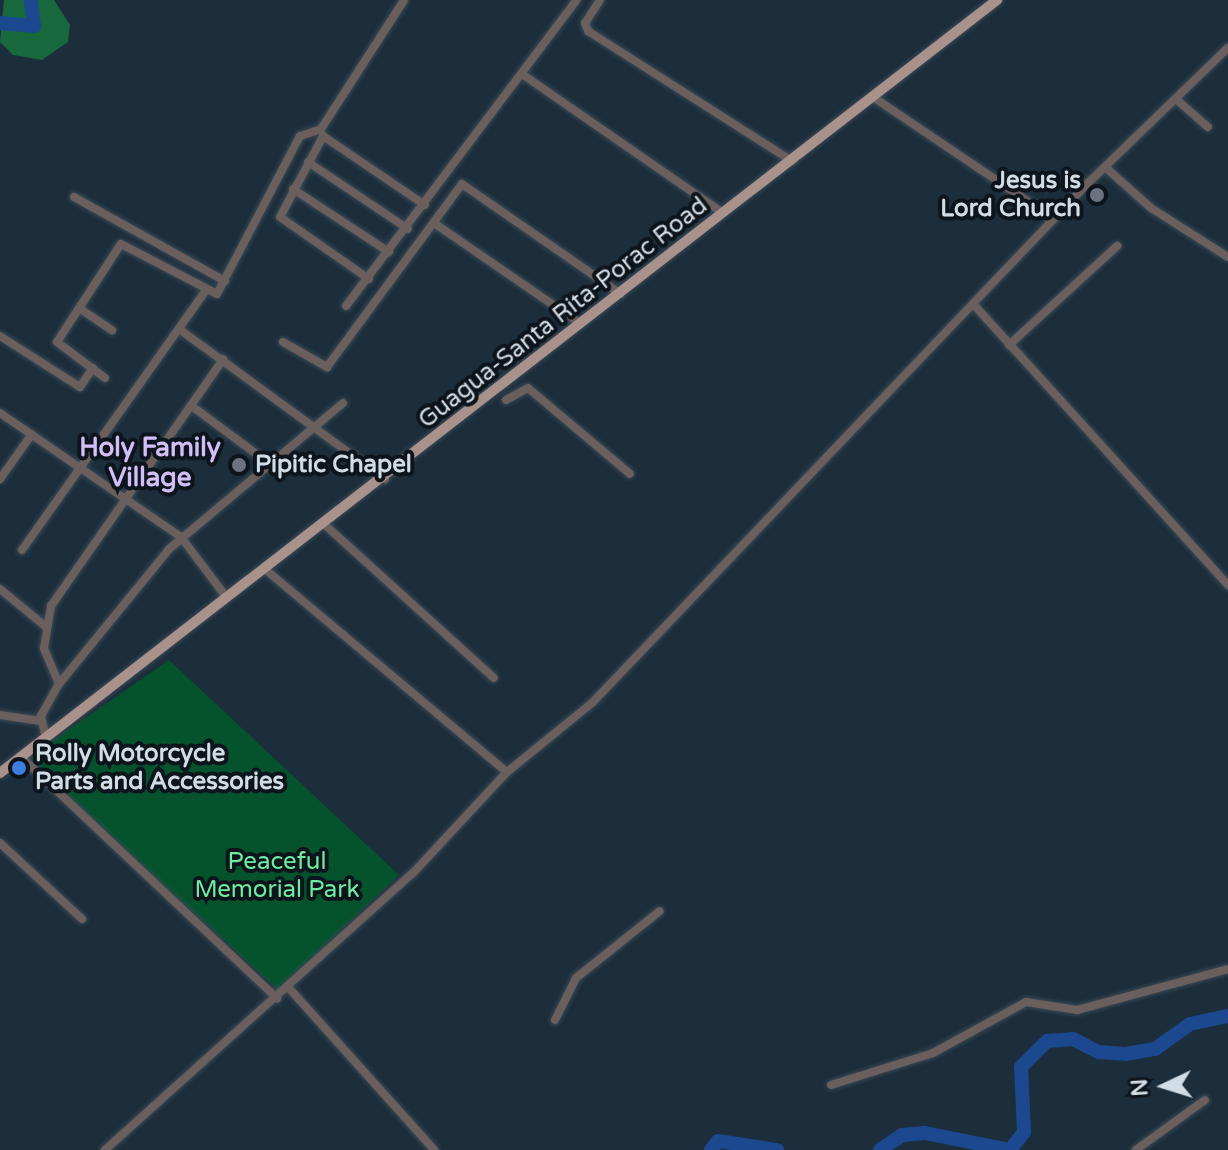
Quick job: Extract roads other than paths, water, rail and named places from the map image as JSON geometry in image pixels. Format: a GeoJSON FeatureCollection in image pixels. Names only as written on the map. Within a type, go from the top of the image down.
{"type":"FeatureCollection","features":[{"type":"Feature","properties":{"kind":"main road","name":"Guagua-Santa Rita-Porac Road"},"geometry":{"type":"LineString","coordinates":[[0,773],[324,524],[386,480],[997,0]]}},
{"type":"Feature","properties":{"kind":"street"},"geometry":{"type":"LineString","coordinates":[[105,378],[57,342],[121,244],[213,296],[225,281],[300,136],[321,129],[404,0]]}},
{"type":"Feature","properties":{"kind":"street"},"geometry":{"type":"LineString","coordinates":[[346,306],[408,229],[577,0]]}},
{"type":"Feature","properties":{"kind":"street"},"geometry":{"type":"LineString","coordinates":[[600,0],[585,23],[588,31],[792,161]]}},
{"type":"Feature","properties":{"kind":"street"},"geometry":{"type":"LineString","coordinates":[[105,1150],[413,873],[507,772],[592,703],[975,306],[1054,219],[1228,48]]}},
{"type":"Feature","properties":{"kind":"street"},"geometry":{"type":"LineString","coordinates":[[522,74],[723,213]]}},
{"type":"Feature","properties":{"kind":"street"},"geometry":{"type":"LineString","coordinates":[[873,97],[1054,219]]}},
{"type":"Feature","properties":{"kind":"street"},"geometry":{"type":"LineString","coordinates":[[1177,100],[1208,127]]}},
{"type":"Feature","properties":{"kind":"street"},"geometry":{"type":"LineString","coordinates":[[369,279],[282,220],[293,189],[326,136],[425,205]]}},
{"type":"Feature","properties":{"kind":"street"},"geometry":{"type":"LineString","coordinates":[[308,162],[408,229]]}},
{"type":"Feature","properties":{"kind":"street"},"geometry":{"type":"LineString","coordinates":[[1105,167],[1151,208],[1228,257]]}},
{"type":"Feature","properties":{"kind":"street"},"geometry":{"type":"LineString","coordinates":[[283,342],[325,370],[462,184],[621,294]]}},
{"type":"Feature","properties":{"kind":"street"},"geometry":{"type":"LineString","coordinates":[[293,189],[389,252]]}},
{"type":"Feature","properties":{"kind":"street"},"geometry":{"type":"LineString","coordinates":[[74,197],[225,281]]}},
{"type":"Feature","properties":{"kind":"street"},"geometry":{"type":"LineString","coordinates":[[434,223],[581,324]]}},
{"type":"Feature","properties":{"kind":"street"},"geometry":{"type":"LineString","coordinates":[[1009,345],[1117,246]]}},
{"type":"Feature","properties":{"kind":"street"},"geometry":{"type":"LineString","coordinates":[[22,550],[205,292]]}},
{"type":"Feature","properties":{"kind":"street"},"geometry":{"type":"LineString","coordinates":[[975,306],[1228,585]]}},
{"type":"Feature","properties":{"kind":"street"},"geometry":{"type":"LineString","coordinates":[[79,308],[112,330]]}},
{"type":"Feature","properties":{"kind":"street"},"geometry":{"type":"LineString","coordinates":[[179,329],[320,426],[386,480]]}},
{"type":"Feature","properties":{"kind":"street"},"geometry":{"type":"LineString","coordinates":[[0,336],[80,387],[93,368]]}},
{"type":"Feature","properties":{"kind":"street"},"geometry":{"type":"LineString","coordinates":[[59,684],[45,655],[45,626],[57,597],[193,407],[223,359]]}},
{"type":"Feature","properties":{"kind":"street"},"geometry":{"type":"LineString","coordinates":[[506,400],[528,388],[630,474]]}},
{"type":"Feature","properties":{"kind":"street"},"geometry":{"type":"LineString","coordinates":[[46,738],[41,721],[59,684],[181,537],[320,426],[343,403]]}},
{"type":"Feature","properties":{"kind":"street"},"geometry":{"type":"LineString","coordinates":[[193,407],[271,465]]}},
{"type":"Feature","properties":{"kind":"street"},"geometry":{"type":"LineString","coordinates":[[0,413],[81,465],[181,537],[227,598]]}},
{"type":"Feature","properties":{"kind":"street"},"geometry":{"type":"LineString","coordinates":[[0,479],[32,434]]}},
{"type":"Feature","properties":{"kind":"street"},"geometry":{"type":"LineString","coordinates":[[324,524],[494,678]]}},
{"type":"Feature","properties":{"kind":"street"},"geometry":{"type":"LineString","coordinates":[[266,570],[507,772]]}},
{"type":"Feature","properties":{"kind":"street"},"geometry":{"type":"LineString","coordinates":[[0,589],[45,626]]}},
{"type":"Feature","properties":{"kind":"street"},"geometry":{"type":"LineString","coordinates":[[0,715],[41,721]]}},
{"type":"Feature","properties":{"kind":"street"},"geometry":{"type":"LineString","coordinates":[[21,757],[277,998]]}},
{"type":"Feature","properties":{"kind":"street"},"geometry":{"type":"LineString","coordinates":[[0,843],[82,919]]}},
{"type":"Feature","properties":{"kind":"street"},"geometry":{"type":"LineString","coordinates":[[555,1020],[576,978],[660,911]]}},
{"type":"Feature","properties":{"kind":"street"},"geometry":{"type":"LineString","coordinates":[[831,1085],[933,1053],[1026,1002],[1077,1010],[1228,969]]}},
{"type":"Feature","properties":{"kind":"street"},"geometry":{"type":"LineString","coordinates":[[288,987],[434,1150]]}},
{"type":"Feature","properties":{"kind":"street"},"geometry":{"type":"LineString","coordinates":[[1138,1149],[1205,1100]]}},
{"type":"Feature","properties":{"kind":"waterway"},"geometry":{"type":"LineString","coordinates":[[0,23],[34,26],[31,0]]}},
{"type":"Feature","properties":{"kind":"waterway"},"geometry":{"type":"LineString","coordinates":[[880,1150],[902,1135],[925,1133],[1010,1150],[1024,1132],[1021,1067],[1047,1041],[1073,1039],[1099,1052],[1126,1054],[1155,1049],[1190,1024],[1228,1016]]}},
{"type":"Feature","properties":{"kind":"waterway"},"geometry":{"type":"LineString","coordinates":[[711,1150],[718,1141],[777,1150]]}},
{"type":"Feature","properties":{"kind":"place","name":"Jesus is Lord Church"},"geometry":{"type":"Point","coordinates":[1097,195]}},
{"type":"Feature","properties":{"kind":"place","name":"Pipitic Chapel"},"geometry":{"type":"Point","coordinates":[239,465]}},
{"type":"Feature","properties":{"kind":"place","name":"Rolly Motorcycle Parts and Accessories"},"geometry":{"type":"Point","coordinates":[19,768]}},
{"type":"Feature","properties":{"kind":"district","name":"Holy Family Village"},"geometry":{"type":"Point","coordinates":[150,463]}},
{"type":"Feature","properties":{"kind":"park label","name":"Peaceful Memorial Park"},"geometry":{"type":"Point","coordinates":[277,876]}}]}
